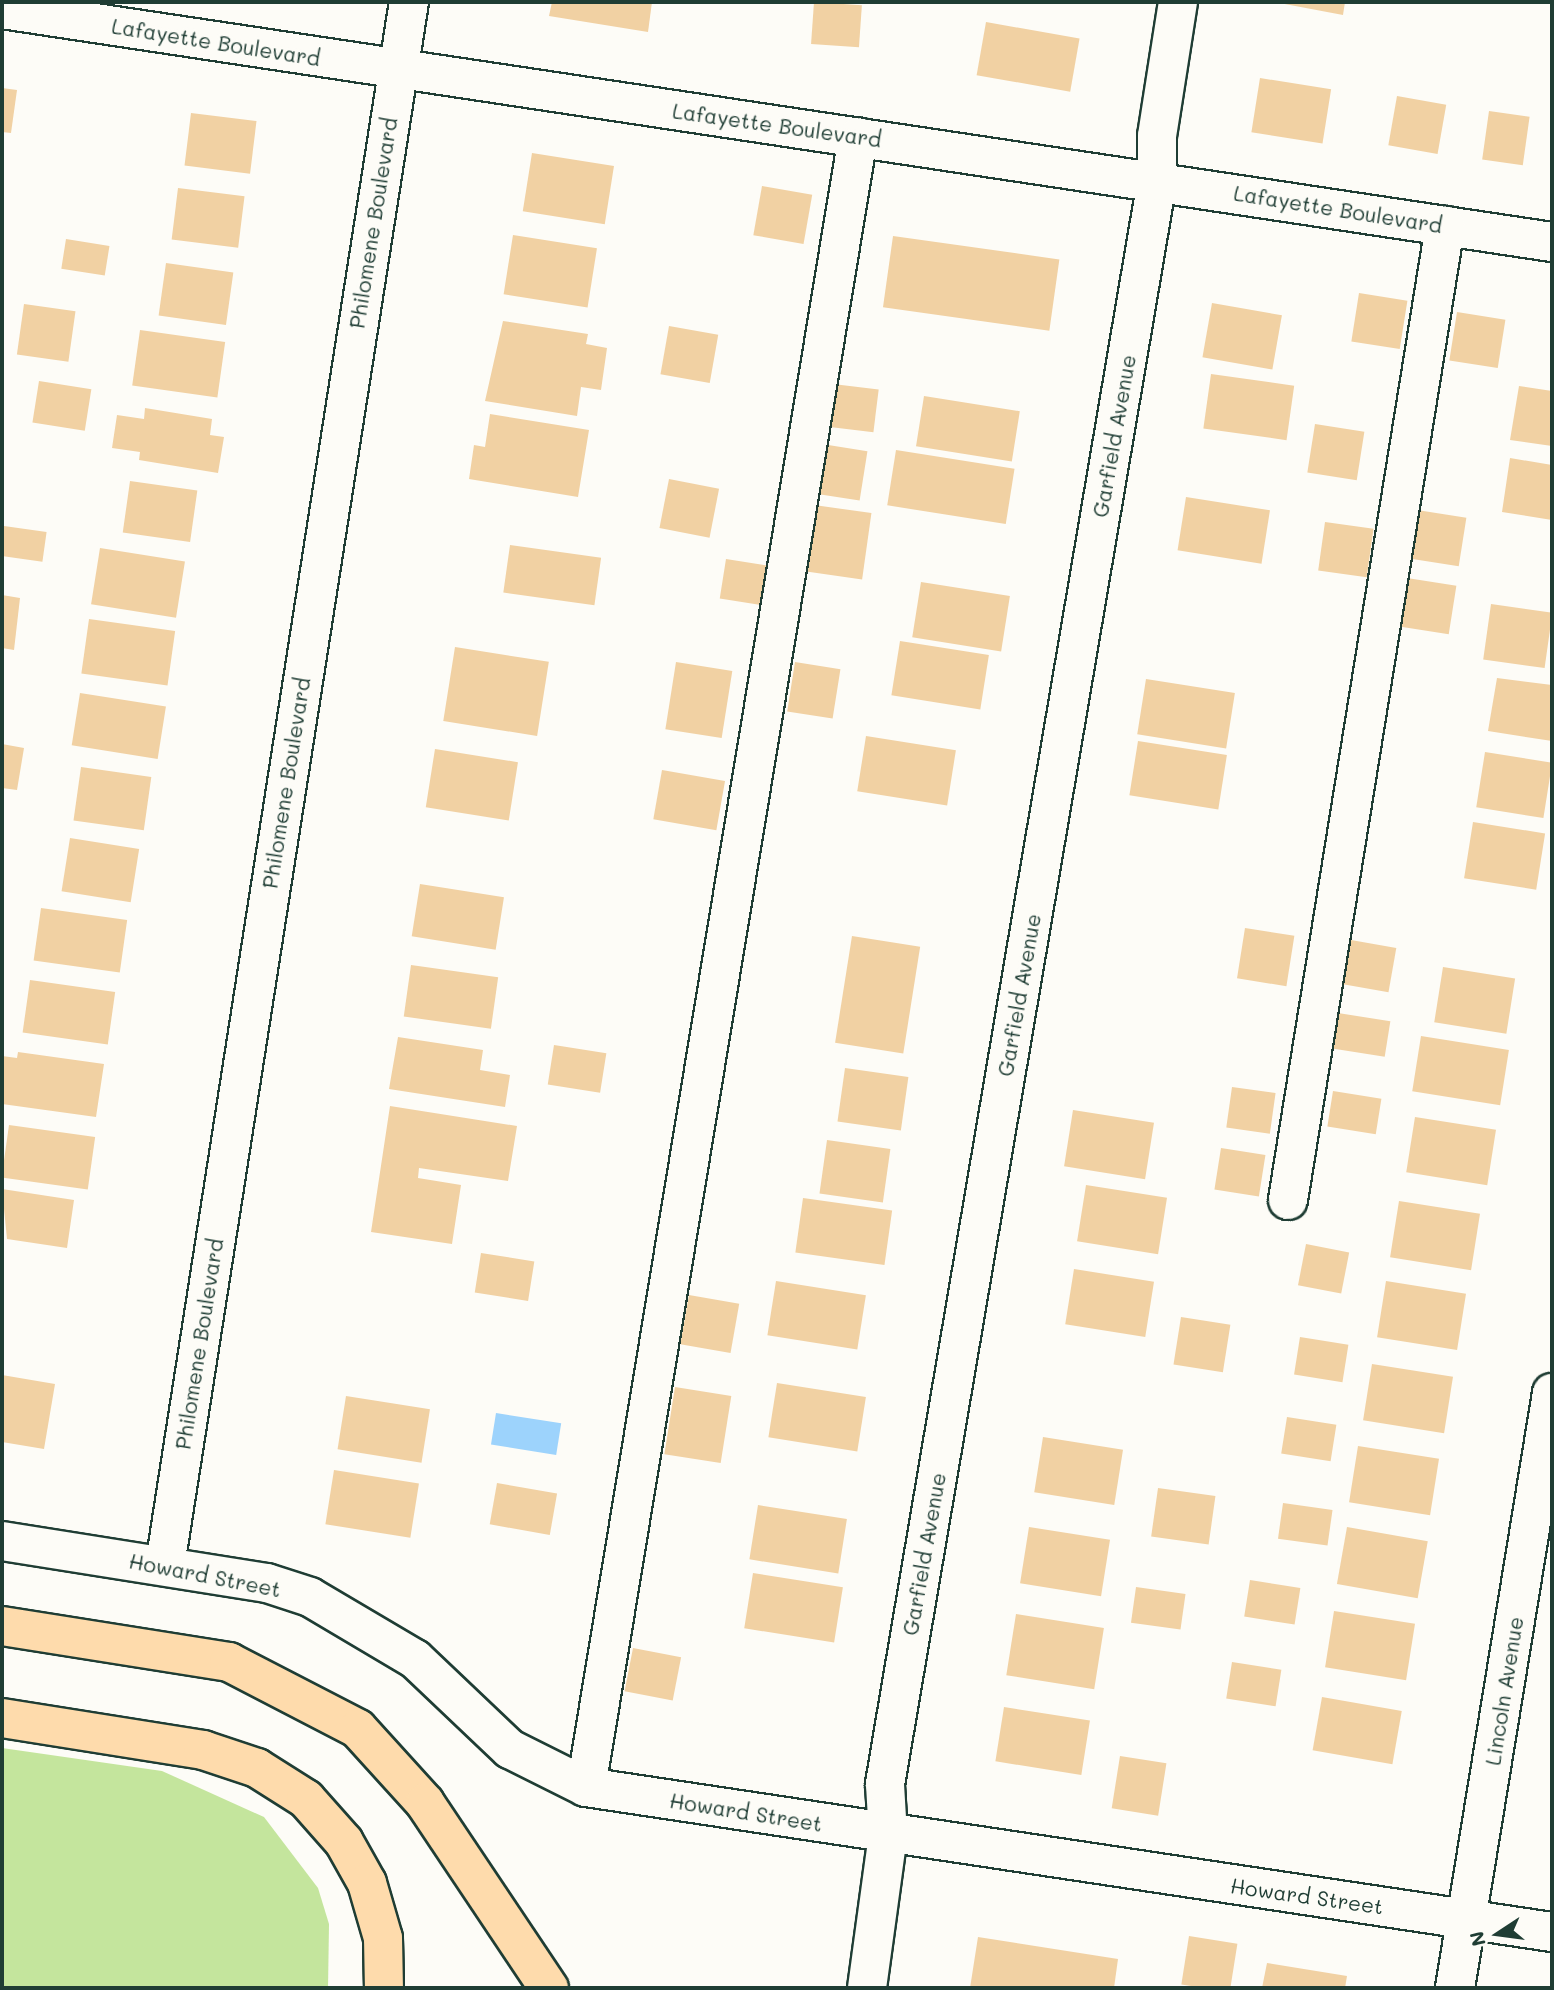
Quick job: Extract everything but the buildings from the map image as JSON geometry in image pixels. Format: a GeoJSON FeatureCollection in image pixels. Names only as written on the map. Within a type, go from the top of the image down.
{"type":"FeatureCollection","features":[{"type":"Feature","properties":{"kind":"highway"},"geometry":{"type":"LineString","coordinates":[[2,1626],[229,1662],[358,1729],[425,1803],[549,1988]]}},
{"type":"Feature","properties":{"kind":"highway"},"geometry":{"type":"LineString","coordinates":[[2,1718],[203,1750],[257,1768],[306,1799],[344,1842],[367,1882],[383,1938],[384,1988]]}},
{"type":"Feature","properties":{"kind":"street","name":"Philomene Boulevard"},"geometry":{"type":"LineString","coordinates":[[165,1565],[409,2]]}},
{"type":"Feature","properties":{"kind":"street","name":"Garfield Avenue"},"geometry":{"type":"LineString","coordinates":[[867,1988],[888,1835],[885,1784],[1157,181],[1157,135],[1178,2]]}},
{"type":"Feature","properties":{"kind":"street","name":"Lafayette Boulevard"},"geometry":{"type":"LineString","coordinates":[[2,9],[1552,242]]}},
{"type":"Feature","properties":{"kind":"street"},"geometry":{"type":"LineString","coordinates":[[586,1787],[858,137]]}},
{"type":"Feature","properties":{"kind":"street"},"geometry":{"type":"LineString","coordinates":[[1288,1200],[1445,226]]}},
{"type":"Feature","properties":{"kind":"street","name":"Lincoln Avenue"},"geometry":{"type":"LineString","coordinates":[[1455,1988],[1552,1393]]}},
{"type":"Feature","properties":{"kind":"street","name":"Howard Street"},"geometry":{"type":"LineString","coordinates":[[2,1541],[267,1583],[352,1617],[415,1659],[510,1749],[586,1787],[888,1835],[1552,1932]]}},
{"type":"Feature","properties":{"kind":"green space"},"geometry":{"type":"Polygon","coordinates":[[[2,1748],[162,1771],[264,1817],[318,1888],[329,1924],[328,1988],[2,1988],[2,1748]]]}},
{"type":"Feature","properties":{"kind":"water"},"geometry":{"type":"Polygon","coordinates":[[[496,1413],[561,1423],[556,1455],[491,1445],[496,1413]]]}}]}
